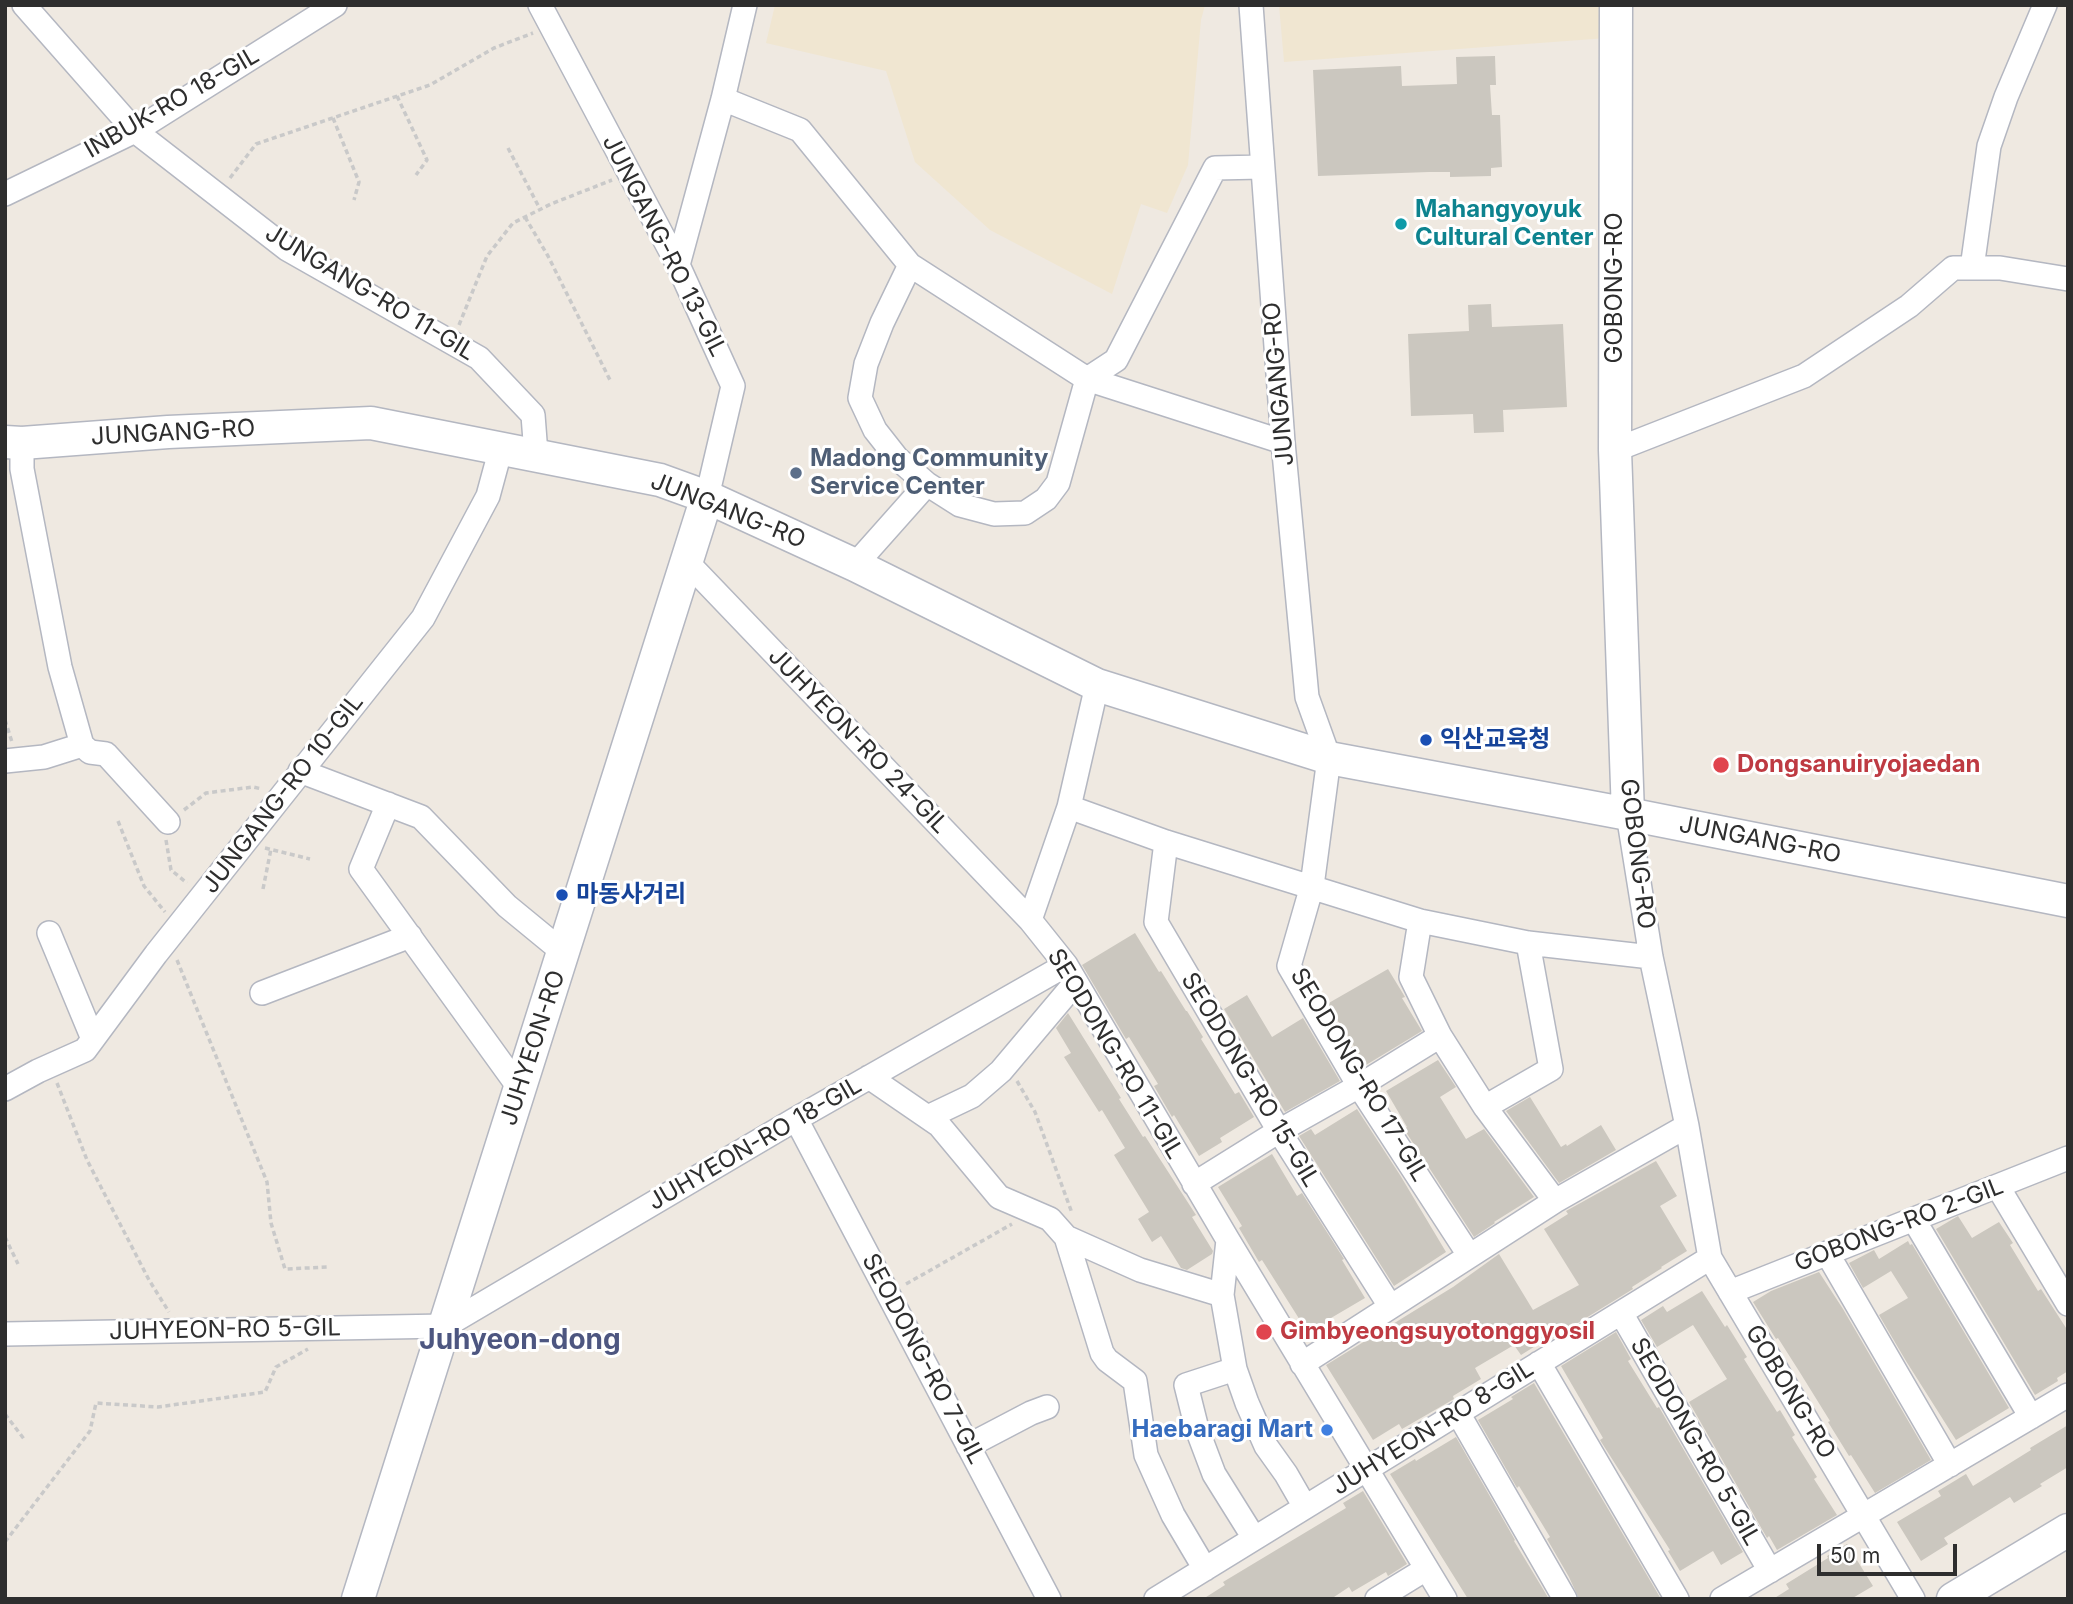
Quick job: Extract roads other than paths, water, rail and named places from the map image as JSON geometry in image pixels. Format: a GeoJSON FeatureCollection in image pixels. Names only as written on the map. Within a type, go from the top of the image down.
{"type":"FeatureCollection","features":[{"type":"Feature","properties":{"kind":"street","name":"JUNGANG-RO 11-GIL"},"geometry":{"type":"LineString","coordinates":[[24,5],[135,131],[287,249],[479,358],[533,415],[536,454]]}},
{"type":"Feature","properties":{"kind":"street","name":"INBUK-RO 18-GIL"},"geometry":{"type":"LineString","coordinates":[[5,194],[135,131],[335,5]]}},
{"type":"Feature","properties":{"kind":"street","name":"JUNGANG-RO 13-GIL"},"geometry":{"type":"LineString","coordinates":[[540,5],[678,265],[733,386],[707,497]]}},
{"type":"Feature","properties":{"kind":"street"},"geometry":{"type":"LineString","coordinates":[[678,265],[723,99],[745,5]]}},
{"type":"Feature","properties":{"kind":"street","name":"JUNGANG-RO"},"geometry":{"type":"LineString","coordinates":[[1251,5],[1283,442],[1307,697],[1329,758]]}},
{"type":"Feature","properties":{"kind":"street","name":"GOBONG-RO"},"geometry":{"type":"LineString","coordinates":[[1616,5],[1615,450],[1628,814],[1651,957],[1687,1126],[1710,1258],[1913,1599]]}},
{"type":"Feature","properties":{"kind":"street"},"geometry":{"type":"LineString","coordinates":[[1972,268],[1989,146],[2006,97],[2045,5]]}},
{"type":"Feature","properties":{"kind":"street"},"geometry":{"type":"LineString","coordinates":[[723,99],[800,130],[910,265],[1087,379],[1283,442]]}},
{"type":"Feature","properties":{"kind":"street"},"geometry":{"type":"LineString","coordinates":[[910,265],[866,364],[860,398],[875,430],[897,458],[927,484],[960,505],[994,514],[1025,513],[1046,499],[1058,483],[1087,379],[1116,360],[1215,168],[1262,167]]}},
{"type":"Feature","properties":{"kind":"street"},"geometry":{"type":"LineString","coordinates":[[1615,450],[1804,376],[1909,306],[1953,268],[2000,268],[2068,279]]}},
{"type":"Feature","properties":{"kind":"street","name":"JUNGANG-RO"},"geometry":{"type":"LineString","coordinates":[[13,443],[168,432],[371,423],[660,480],[707,497],[855,565],[1097,685],[1329,758],[2068,901]]}},
{"type":"Feature","properties":{"kind":"street"},"geometry":{"type":"LineString","coordinates":[[13,443],[22,469],[60,667],[82,745],[90,752],[106,754],[167,822]]}},
{"type":"Feature","properties":{"kind":"street","name":"JUNGANG-RO 10-GIL"},"geometry":{"type":"LineString","coordinates":[[5,1089],[85,1050],[242,845],[423,618],[488,496],[501,448]]}},
{"type":"Feature","properties":{"kind":"street"},"geometry":{"type":"LineString","coordinates":[[855,565],[927,484]]}},
{"type":"Feature","properties":{"kind":"street","name":"JUHYEON-RO"},"geometry":{"type":"LineString","coordinates":[[358,1599],[707,497]]}},
{"type":"Feature","properties":{"kind":"street","name":"JUHYEON-RO 24-GIL"},"geometry":{"type":"LineString","coordinates":[[687,562],[1030,920]]}},
{"type":"Feature","properties":{"kind":"street"},"geometry":{"type":"LineString","coordinates":[[1030,920],[1069,807],[1097,685]]}},
{"type":"Feature","properties":{"kind":"street"},"geometry":{"type":"LineString","coordinates":[[5,761],[44,757],[82,745]]}},
{"type":"Feature","properties":{"kind":"street","name":"SEODONG-RO 17-GIL"},"geometry":{"type":"LineString","coordinates":[[1329,758],[1312,886],[1289,967],[1359,1087],[1469,1255]]}},
{"type":"Feature","properties":{"kind":"street"},"geometry":{"type":"LineString","coordinates":[[300,771],[421,817],[507,906],[563,951]]}},
{"type":"Feature","properties":{"kind":"street"},"geometry":{"type":"LineString","coordinates":[[388,804],[361,869],[520,1089]]}},
{"type":"Feature","properties":{"kind":"street"},"geometry":{"type":"LineString","coordinates":[[1069,807],[1166,842],[1420,921],[1528,943],[1651,957]]}},
{"type":"Feature","properties":{"kind":"street","name":"SEODONG-RO 15-GIL"},"geometry":{"type":"LineString","coordinates":[[1166,842],[1156,922],[1279,1131],[1390,1306]]}},
{"type":"Feature","properties":{"kind":"street","name":"SEODONG-RO 11-GIL"},"geometry":{"type":"LineString","coordinates":[[1030,920],[1071,974],[1194,1184],[1445,1599]]}},
{"type":"Feature","properties":{"kind":"street"},"geometry":{"type":"LineString","coordinates":[[1420,921],[1411,977],[1440,1036],[1485,1107],[1555,1201]]}},
{"type":"Feature","properties":{"kind":"street"},"geometry":{"type":"LineString","coordinates":[[49,933],[93,1039]]}},
{"type":"Feature","properties":{"kind":"street"},"geometry":{"type":"LineString","coordinates":[[262,993],[410,936]]}},
{"type":"Feature","properties":{"kind":"street"},"geometry":{"type":"LineString","coordinates":[[1485,1107],[1551,1069],[1528,943]]}},
{"type":"Feature","properties":{"kind":"street"},"geometry":{"type":"LineString","coordinates":[[928,1117],[972,1096],[1007,1064],[1071,974]]}},
{"type":"Feature","properties":{"kind":"street","name":"JUHYEON-RO 18-GIL"},"geometry":{"type":"LineString","coordinates":[[445,1326],[869,1077],[1071,974]]}},
{"type":"Feature","properties":{"kind":"street","name":"SEODONG-RO 11-GIL"},"geometry":{"type":"LineString","coordinates":[[1194,1184],[1440,1036]]}},
{"type":"Feature","properties":{"kind":"street"},"geometry":{"type":"LineString","coordinates":[[869,1077],[939,1125],[999,1197],[1050,1219],[1074,1240],[1140,1270],[1222,1295]]}},
{"type":"Feature","properties":{"kind":"street","name":"SEODONG-RO 7-GIL"},"geometry":{"type":"LineString","coordinates":[[796,1119],[1049,1599]]}},
{"type":"Feature","properties":{"kind":"street"},"geometry":{"type":"LineString","coordinates":[[1302,1364],[1555,1201],[1687,1126]]}},
{"type":"Feature","properties":{"kind":"street","name":"GOBONG-RO 2-GIL"},"geometry":{"type":"LineString","coordinates":[[1730,1292],[2068,1158]]}},
{"type":"Feature","properties":{"kind":"street"},"geometry":{"type":"LineString","coordinates":[[1998,1187],[2068,1304]]}},
{"type":"Feature","properties":{"kind":"street"},"geometry":{"type":"LineString","coordinates":[[1914,1220],[2031,1417]]}},
{"type":"Feature","properties":{"kind":"street"},"geometry":{"type":"LineString","coordinates":[[1074,1240],[1102,1353],[1107,1360],[1135,1381],[1146,1455],[1173,1515],[1205,1569]]}},
{"type":"Feature","properties":{"kind":"street"},"geometry":{"type":"LineString","coordinates":[[1228,1240],[1222,1295],[1235,1369],[1266,1446],[1305,1507]]}},
{"type":"Feature","properties":{"kind":"street"},"geometry":{"type":"LineString","coordinates":[[1827,1253],[1950,1465]]}},
{"type":"Feature","properties":{"kind":"street","name":"JUHYEON-RO 8-GIL"},"geometry":{"type":"LineString","coordinates":[[1156,1599],[1710,1258]]}},
{"type":"Feature","properties":{"kind":"street","name":"SEODONG-RO 5-GIL"},"geometry":{"type":"LineString","coordinates":[[1621,1313],[1770,1571]]}},
{"type":"Feature","properties":{"kind":"street","name":"JUHYEON-RO 5-GIL"},"geometry":{"type":"LineString","coordinates":[[5,1334],[445,1326]]}},
{"type":"Feature","properties":{"kind":"street"},"geometry":{"type":"LineString","coordinates":[[1539,1363],[1677,1599]]}},
{"type":"Feature","properties":{"kind":"street"},"geometry":{"type":"LineString","coordinates":[[1235,1369],[1185,1385],[1197,1429],[1214,1474],[1254,1538]]}},
{"type":"Feature","properties":{"kind":"street","name":"SEODONG-RO 5-GIL"},"geometry":{"type":"LineString","coordinates":[[1722,1599],[2068,1395]]}},
{"type":"Feature","properties":{"kind":"street"},"geometry":{"type":"LineString","coordinates":[[968,1446],[1031,1413],[1047,1408]]}},
{"type":"Feature","properties":{"kind":"street"},"geometry":{"type":"LineString","coordinates":[[1458,1413],[1565,1599]]}},
{"type":"Feature","properties":{"kind":"street"},"geometry":{"type":"LineString","coordinates":[[1953,1599],[2068,1531]]}},
{"type":"Feature","properties":{"kind":"street"},"geometry":{"type":"LineString","coordinates":[[1377,1599],[1426,1569]]}},
{"type":"Feature","properties":{"kind":"place","name":"Mahangyoyuk Cultural Center"},"geometry":{"type":"Point","coordinates":[1401,224]}},
{"type":"Feature","properties":{"kind":"place","name":"Madong Community Service Center"},"geometry":{"type":"Point","coordinates":[796,473]}},
{"type":"Feature","properties":{"kind":"place","name":"익산교육청"},"geometry":{"type":"Point","coordinates":[1426,740]}},
{"type":"Feature","properties":{"kind":"place","name":"Dongsanuiryojaedan"},"geometry":{"type":"Point","coordinates":[1721,765]}},
{"type":"Feature","properties":{"kind":"place","name":"마동사거리"},"geometry":{"type":"Point","coordinates":[562,895]}},
{"type":"Feature","properties":{"kind":"place","name":"Gimbyeongsuyotonggyosil"},"geometry":{"type":"Point","coordinates":[1264,1332]}},
{"type":"Feature","properties":{"kind":"place","name":"Haebaragi Mart"},"geometry":{"type":"Point","coordinates":[1327,1430]}},
{"type":"Feature","properties":{"kind":"district","name":"Juhyeon-dong"},"geometry":{"type":"Point","coordinates":[520,1341]}}]}
